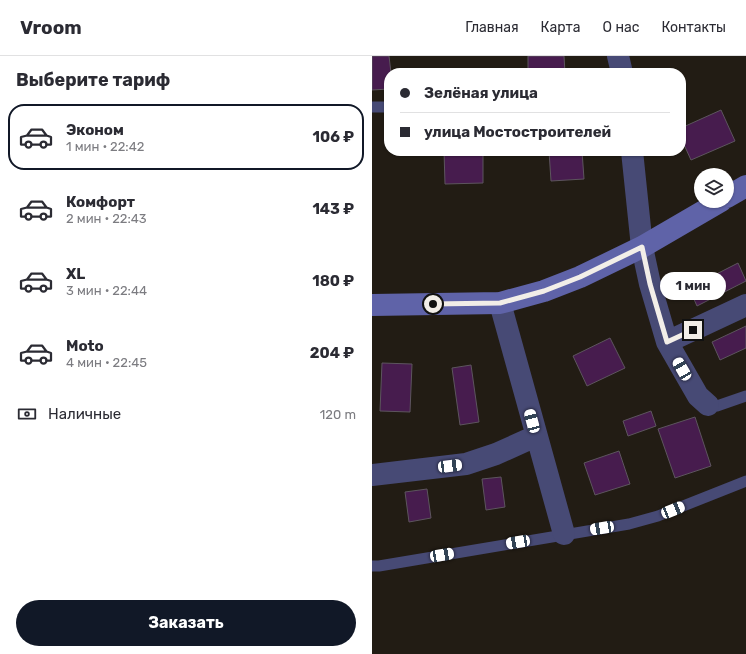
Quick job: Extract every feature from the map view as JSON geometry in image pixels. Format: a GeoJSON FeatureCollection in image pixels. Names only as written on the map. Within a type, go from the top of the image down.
{"type":"FeatureCollection","features":[{"type":"Feature","properties":{"kind":"street"},"geometry":{"type":"LineString","coordinates":[[618,56],[621,68]]}},
{"type":"Feature","properties":{"kind":"street"},"geometry":{"type":"LineString","coordinates":[[633,156],[642,247],[650,284],[667,342],[698,396],[708,405]]}},
{"type":"Feature","properties":{"kind":"street"},"geometry":{"type":"LineString","coordinates":[[734,193],[746,186]]}},
{"type":"Feature","properties":{"kind":"street"},"geometry":{"type":"LineString","coordinates":[[372,305],[500,303],[544,291],[566,283],[642,247],[709,208]]}},
{"type":"Feature","properties":{"kind":"street"},"geometry":{"type":"LineString","coordinates":[[500,303],[564,534]]}},
{"type":"Feature","properties":{"kind":"street"},"geometry":{"type":"LineString","coordinates":[[667,342],[746,305]]}},
{"type":"Feature","properties":{"kind":"street"},"geometry":{"type":"LineString","coordinates":[[372,475],[466,464],[496,454],[536,436]]}},
{"type":"Feature","properties":{"kind":"lane"},"geometry":{"type":"LineString","coordinates":[[372,107],[384,107]]}},
{"type":"Feature","properties":{"kind":"lane"},"geometry":{"type":"LineString","coordinates":[[708,405],[717,406],[746,396]]}},
{"type":"Feature","properties":{"kind":"lane"},"geometry":{"type":"LineString","coordinates":[[372,566],[629,524],[658,516],[746,481]]}},
{"type":"Feature","properties":{"kind":"building"},"geometry":{"type":"Polygon","coordinates":[[[372,56],[389,56],[390,68],[384,68],[384,89],[372,90],[372,56]]]}},
{"type":"Feature","properties":{"kind":"building"},"geometry":{"type":"Polygon","coordinates":[[[528,56],[564,56],[565,68],[528,68],[528,56]]]}},
{"type":"Feature","properties":{"kind":"building"},"geometry":{"type":"Polygon","coordinates":[[[721,110],[735,141],[691,160],[686,149],[686,126],[721,110]]]}},
{"type":"Feature","properties":{"kind":"building"},"geometry":{"type":"Polygon","coordinates":[[[444,156],[483,156],[483,183],[445,184],[444,156]]]}},
{"type":"Feature","properties":{"kind":"building"},"geometry":{"type":"Polygon","coordinates":[[[549,156],[582,156],[584,179],[551,181],[549,156]]]}},
{"type":"Feature","properties":{"kind":"building"},"geometry":{"type":"Polygon","coordinates":[[[738,263],[746,281],[697,306],[689,288],[738,263]]]}},
{"type":"Feature","properties":{"kind":"building"},"geometry":{"type":"Polygon","coordinates":[[[746,326],[746,348],[720,360],[712,342],[746,326]]]}},
{"type":"Feature","properties":{"kind":"building"},"geometry":{"type":"Polygon","coordinates":[[[610,338],[625,368],[587,386],[573,356],[610,338]]]}},
{"type":"Feature","properties":{"kind":"building"},"geometry":{"type":"Polygon","coordinates":[[[382,363],[412,364],[410,412],[380,411],[382,363]]]}},
{"type":"Feature","properties":{"kind":"building"},"geometry":{"type":"Polygon","coordinates":[[[471,365],[479,422],[460,425],[452,368],[471,365]]]}},
{"type":"Feature","properties":{"kind":"building"},"geometry":{"type":"Polygon","coordinates":[[[651,411],[656,426],[628,436],[623,421],[651,411]]]}},
{"type":"Feature","properties":{"kind":"building"},"geometry":{"type":"Polygon","coordinates":[[[695,417],[711,466],[675,478],[658,429],[695,417]]]}},
{"type":"Feature","properties":{"kind":"building"},"geometry":{"type":"Polygon","coordinates":[[[619,451],[630,484],[595,495],[584,463],[619,451]]]}},
{"type":"Feature","properties":{"kind":"building"},"geometry":{"type":"Polygon","coordinates":[[[501,477],[505,507],[486,510],[482,479],[501,477]]]}},
{"type":"Feature","properties":{"kind":"building"},"geometry":{"type":"Polygon","coordinates":[[[427,489],[431,518],[409,522],[405,492],[427,489]]]}},
{"type":"Feature","properties":{"kind":"route"},"geometry":{"type":"LineString","coordinates":[[433,304],[500,303],[544,291],[580,277],[642,247],[650,284],[667,342],[693,330]]}}]}
